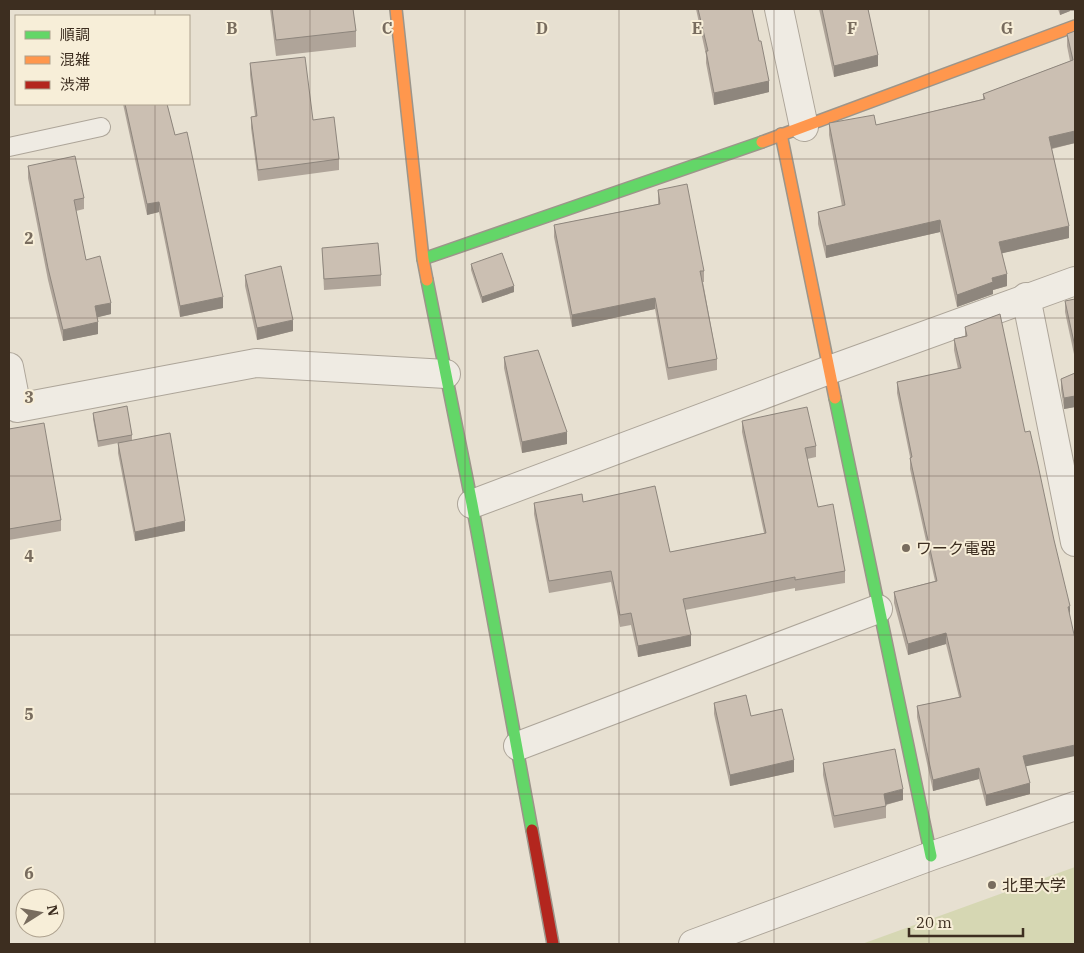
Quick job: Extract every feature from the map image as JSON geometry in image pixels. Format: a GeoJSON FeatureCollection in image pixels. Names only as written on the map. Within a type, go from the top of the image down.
{"type":"FeatureCollection","features":[{"type":"Feature","properties":{"kind":"street"},"geometry":{"type":"LineString","coordinates":[[396,9],[423,260],[518,746],[553,944]]}},
{"type":"Feature","properties":{"kind":"street"},"geometry":{"type":"LineString","coordinates":[[779,9],[793,130],[829,370],[931,856]]}},
{"type":"Feature","properties":{"kind":"street"},"geometry":{"type":"LineString","coordinates":[[423,260],[793,130],[1075,26]]}},
{"type":"Feature","properties":{"kind":"street"},"geometry":{"type":"LineString","coordinates":[[472,504],[1026,297],[1075,281]]}},
{"type":"Feature","properties":{"kind":"street"},"geometry":{"type":"LineString","coordinates":[[1026,297],[1075,542]]}},
{"type":"Feature","properties":{"kind":"street"},"geometry":{"type":"LineString","coordinates":[[9,367],[17,408],[256,363],[446,374]]}},
{"type":"Feature","properties":{"kind":"street"},"geometry":{"type":"LineString","coordinates":[[518,746],[878,610]]}},
{"type":"Feature","properties":{"kind":"street"},"geometry":{"type":"LineString","coordinates":[[693,944],[931,856],[1075,806]]}},
{"type":"Feature","properties":{"kind":"lane"},"geometry":{"type":"LineString","coordinates":[[9,146],[101,127]]}},
{"type":"Feature","properties":{"kind":"green space"},"geometry":{"type":"Polygon","coordinates":[[[1075,867],[1075,944],[862,944],[1075,867]]]}},
{"type":"Feature","properties":{"kind":"building"},"geometry":{"type":"Polygon","coordinates":[[[272,9],[353,9],[356,31],[276,40],[272,9]]]}},
{"type":"Feature","properties":{"kind":"building"},"geometry":{"type":"Polygon","coordinates":[[[698,9],[752,9],[769,81],[714,93],[706,51],[708,51],[698,9]]]}},
{"type":"Feature","properties":{"kind":"building"},"geometry":{"type":"Polygon","coordinates":[[[822,9],[868,9],[878,55],[834,66],[822,9]]]}},
{"type":"Feature","properties":{"kind":"building"},"geometry":{"type":"Polygon","coordinates":[[[1075,31],[1075,131],[1049,137],[1069,226],[999,242],[1007,274],[992,278],[993,282],[957,295],[940,220],[826,246],[818,212],[845,205],[829,123],[874,115],[876,125],[985,99],[983,94],[1073,60],[1067,34],[1075,31]]]}},
{"type":"Feature","properties":{"kind":"building"},"geometry":{"type":"Polygon","coordinates":[[[305,57],[313,120],[334,117],[339,159],[258,170],[251,117],[257,116],[250,63],[305,57]]]}},
{"type":"Feature","properties":{"kind":"building"},"geometry":{"type":"Polygon","coordinates":[[[125,105],[167,105],[175,135],[187,132],[223,297],[180,306],[159,202],[147,204],[125,105]]]}},
{"type":"Feature","properties":{"kind":"building"},"geometry":{"type":"Polygon","coordinates":[[[75,156],[84,198],[74,200],[86,260],[100,256],[111,303],[95,306],[98,322],[63,330],[48,268],[28,166],[75,156]]]}},
{"type":"Feature","properties":{"kind":"building"},"geometry":{"type":"Polygon","coordinates":[[[687,184],[704,271],[700,271],[717,359],[668,368],[655,298],[572,315],[554,225],[660,204],[658,190],[687,184]]]}},
{"type":"Feature","properties":{"kind":"building"},"geometry":{"type":"Polygon","coordinates":[[[378,243],[381,275],[324,279],[322,248],[378,243]]]}},
{"type":"Feature","properties":{"kind":"building"},"geometry":{"type":"Polygon","coordinates":[[[502,253],[514,286],[482,297],[471,264],[502,253]]]}},
{"type":"Feature","properties":{"kind":"building"},"geometry":{"type":"Polygon","coordinates":[[[281,266],[293,320],[257,328],[245,275],[281,266]]]}},
{"type":"Feature","properties":{"kind":"building"},"geometry":{"type":"Polygon","coordinates":[[[1075,299],[1075,347],[1065,301],[1075,299]]]}},
{"type":"Feature","properties":{"kind":"building"},"geometry":{"type":"Polygon","coordinates":[[[1000,314],[1025,432],[1030,431],[1070,606],[1068,607],[1075,639],[1075,745],[1023,756],[1030,783],[986,795],[979,768],[933,780],[917,706],[961,697],[946,633],[908,644],[894,592],[937,581],[910,458],[912,457],[897,382],[961,368],[954,339],[967,336],[965,327],[1000,314]]]}},
{"type":"Feature","properties":{"kind":"building"},"geometry":{"type":"Polygon","coordinates":[[[538,350],[567,432],[522,442],[504,357],[538,350]]]}},
{"type":"Feature","properties":{"kind":"building"},"geometry":{"type":"Polygon","coordinates":[[[1075,373],[1075,396],[1064,398],[1061,379],[1075,373]]]}},
{"type":"Feature","properties":{"kind":"building"},"geometry":{"type":"Polygon","coordinates":[[[127,406],[132,435],[98,441],[93,413],[127,406]]]}},
{"type":"Feature","properties":{"kind":"building"},"geometry":{"type":"Polygon","coordinates":[[[807,407],[816,446],[805,448],[818,507],[833,504],[845,571],[795,580],[795,577],[683,599],[691,635],[638,646],[631,613],[620,615],[611,571],[549,581],[534,503],[582,494],[583,502],[655,486],[670,552],[766,533],[742,421],[807,407]]]}},
{"type":"Feature","properties":{"kind":"building"},"geometry":{"type":"Polygon","coordinates":[[[44,423],[61,520],[9,529],[9,429],[44,423]]]}},
{"type":"Feature","properties":{"kind":"building"},"geometry":{"type":"Polygon","coordinates":[[[170,433],[185,521],[135,532],[118,443],[170,433]]]}},
{"type":"Feature","properties":{"kind":"building"},"geometry":{"type":"Polygon","coordinates":[[[746,695],[751,716],[782,709],[794,760],[730,775],[714,703],[746,695]]]}},
{"type":"Feature","properties":{"kind":"building"},"geometry":{"type":"Polygon","coordinates":[[[895,749],[903,789],[884,794],[886,806],[834,816],[823,763],[895,749]]]}},
{"type":"Feature","properties":{"kind":"traffic: fast"},"geometry":{"type":"LineString","coordinates":[[423,259],[762,142]]}},
{"type":"Feature","properties":{"kind":"traffic: fast"},"geometry":{"type":"LineString","coordinates":[[427,280],[472,504],[532,830]]}},
{"type":"Feature","properties":{"kind":"traffic: fast"},"geometry":{"type":"LineString","coordinates":[[835,398],[931,856]]}},
{"type":"Feature","properties":{"kind":"traffic: slow"},"geometry":{"type":"LineString","coordinates":[[396,9],[423,259],[427,280]]}},
{"type":"Feature","properties":{"kind":"traffic: slow"},"geometry":{"type":"LineString","coordinates":[[762,142],[1075,26]]}},
{"type":"Feature","properties":{"kind":"traffic: slow"},"geometry":{"type":"LineString","coordinates":[[781,134],[835,398]]}},
{"type":"Feature","properties":{"kind":"traffic: jam"},"geometry":{"type":"LineString","coordinates":[[532,830],[553,944]]}},
{"type":"Feature","properties":{"kind":"place","name":"ワーク電器"},"geometry":{"type":"Point","coordinates":[906,548]}},
{"type":"Feature","properties":{"kind":"place","name":"北里大学"},"geometry":{"type":"Point","coordinates":[992,885]}}]}
